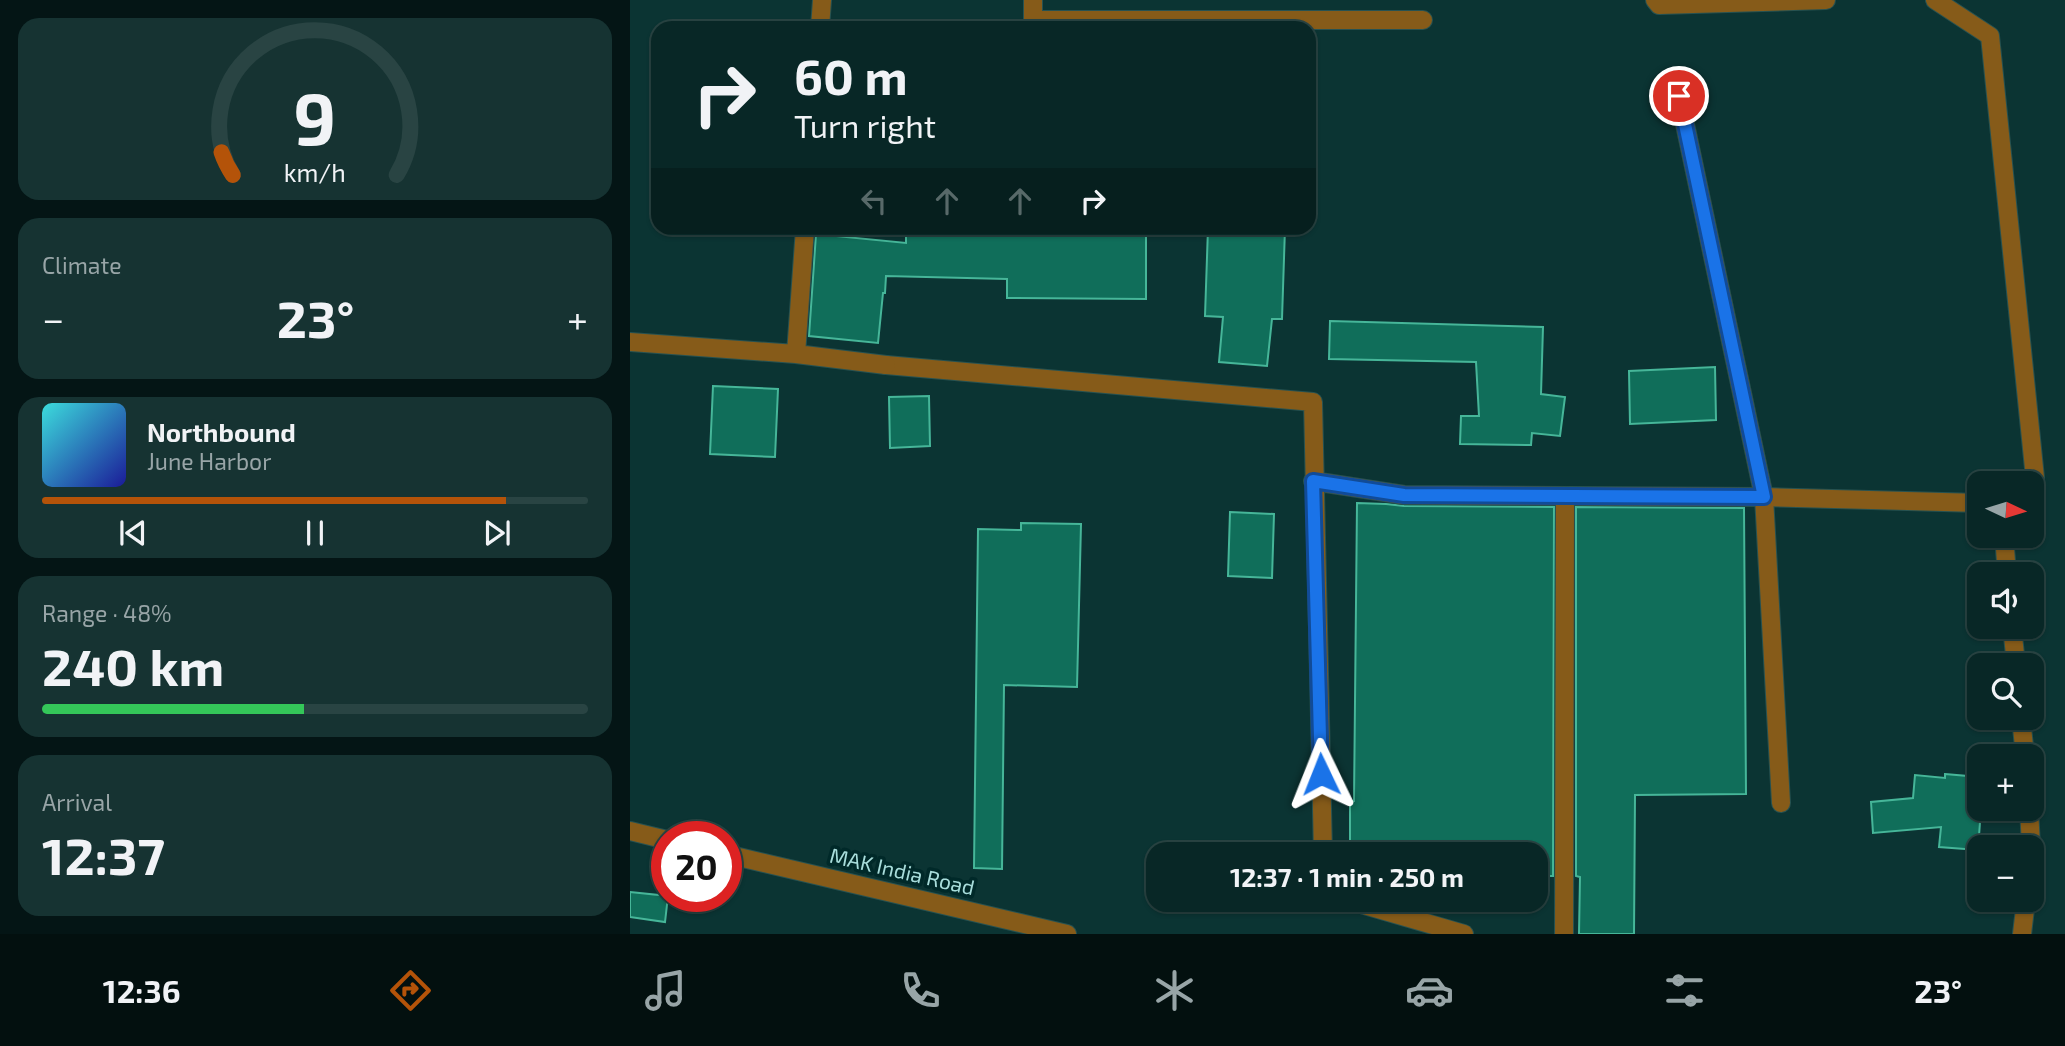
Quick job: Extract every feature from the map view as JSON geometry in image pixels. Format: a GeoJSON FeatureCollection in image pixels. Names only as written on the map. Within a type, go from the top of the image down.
{"type":"FeatureCollection","features":[{"type":"Feature","properties":{"kind":"street"},"geometry":{"type":"LineString","coordinates":[[820,21],[822,0]]}},
{"type":"Feature","properties":{"kind":"street"},"geometry":{"type":"LineString","coordinates":[[1033,0],[1033,20],[1423,20]]}},
{"type":"Feature","properties":{"kind":"street"},"geometry":{"type":"LineString","coordinates":[[1655,0],[1659,5],[1826,0]]}},
{"type":"Feature","properties":{"kind":"street"},"geometry":{"type":"LineString","coordinates":[[1935,0],[1990,36],[2034,471]]}},
{"type":"Feature","properties":{"kind":"street"},"geometry":{"type":"LineString","coordinates":[[1679,96],[1764,497],[1781,803]]}},
{"type":"Feature","properties":{"kind":"street"},"geometry":{"type":"LineString","coordinates":[[796,354],[805,235]]}},
{"type":"Feature","properties":{"kind":"street"},"geometry":{"type":"LineString","coordinates":[[630,342],[796,354],[886,365],[1313,402],[1323,842]]}},
{"type":"Feature","properties":{"kind":"street"},"geometry":{"type":"LineString","coordinates":[[1313,481],[1404,495],[1764,497],[1967,503]]}},
{"type":"Feature","properties":{"kind":"street"},"geometry":{"type":"LineString","coordinates":[[1564,934],[1565,496]]}},
{"type":"Feature","properties":{"kind":"street"},"geometry":{"type":"LineString","coordinates":[[630,831],[651,836]]}},
{"type":"Feature","properties":{"kind":"street","name":"MAK India Road"},"geometry":{"type":"LineString","coordinates":[[742,858],[1067,934]]}},
{"type":"Feature","properties":{"kind":"street"},"geometry":{"type":"LineString","coordinates":[[1389,912],[1465,934]]}},
{"type":"Feature","properties":{"kind":"street"},"geometry":{"type":"LineString","coordinates":[[2022,934],[2025,912]]}},
{"type":"Feature","properties":{"kind":"building"},"geometry":{"type":"Polygon","coordinates":[[[816,235],[906,243],[906,235],[1146,235],[1146,299],[1007,298],[1007,279],[886,276],[878,343],[809,336],[816,235]]]}},
{"type":"Feature","properties":{"kind":"building"},"geometry":{"type":"Polygon","coordinates":[[[1208,235],[1285,235],[1282,319],[1272,319],[1267,366],[1219,362],[1223,317],[1205,316],[1208,235]]]}},
{"type":"Feature","properties":{"kind":"building"},"geometry":{"type":"Polygon","coordinates":[[[1330,321],[1543,327],[1541,394],[1565,397],[1560,436],[1532,433],[1531,445],[1460,444],[1461,416],[1479,416],[1476,362],[1329,359],[1330,321]]]}},
{"type":"Feature","properties":{"kind":"building"},"geometry":{"type":"Polygon","coordinates":[[[1715,367],[1716,420],[1630,424],[1629,371],[1715,367]]]}},
{"type":"Feature","properties":{"kind":"building"},"geometry":{"type":"Polygon","coordinates":[[[713,386],[778,389],[775,457],[710,454],[713,386]]]}},
{"type":"Feature","properties":{"kind":"building"},"geometry":{"type":"Polygon","coordinates":[[[929,396],[930,446],[890,448],[889,397],[929,396]]]}},
{"type":"Feature","properties":{"kind":"building"},"geometry":{"type":"Polygon","coordinates":[[[1357,503],[1554,507],[1553,876],[1548,876],[1548,842],[1350,842],[1350,801],[1354,801],[1357,503]]]}},
{"type":"Feature","properties":{"kind":"building"},"geometry":{"type":"Polygon","coordinates":[[[1576,507],[1744,508],[1746,794],[1635,795],[1634,934],[1579,934],[1580,877],[1576,876],[1576,507]]]}},
{"type":"Feature","properties":{"kind":"building"},"geometry":{"type":"Polygon","coordinates":[[[1230,512],[1274,514],[1272,578],[1228,576],[1230,512]]]}},
{"type":"Feature","properties":{"kind":"building"},"geometry":{"type":"Polygon","coordinates":[[[1021,523],[1081,524],[1077,687],[1004,685],[1002,869],[974,868],[978,529],[1021,530],[1021,523]]]}},
{"type":"Feature","properties":{"kind":"building"},"geometry":{"type":"Polygon","coordinates":[[[1945,774],[1967,776],[1967,821],[1980,821],[1979,835],[1967,835],[1967,849],[1939,847],[1941,827],[1873,833],[1871,802],[1913,798],[1915,775],[1945,778],[1945,774]]]}},
{"type":"Feature","properties":{"kind":"building"},"geometry":{"type":"Polygon","coordinates":[[[630,892],[651,894],[651,912],[666,912],[665,922],[630,917],[630,892]]]}},
{"type":"Feature","properties":{"kind":"route"},"geometry":{"type":"LineString","coordinates":[[1321,774],[1313,481],[1404,495],[1764,497],[1679,96]]}}]}
